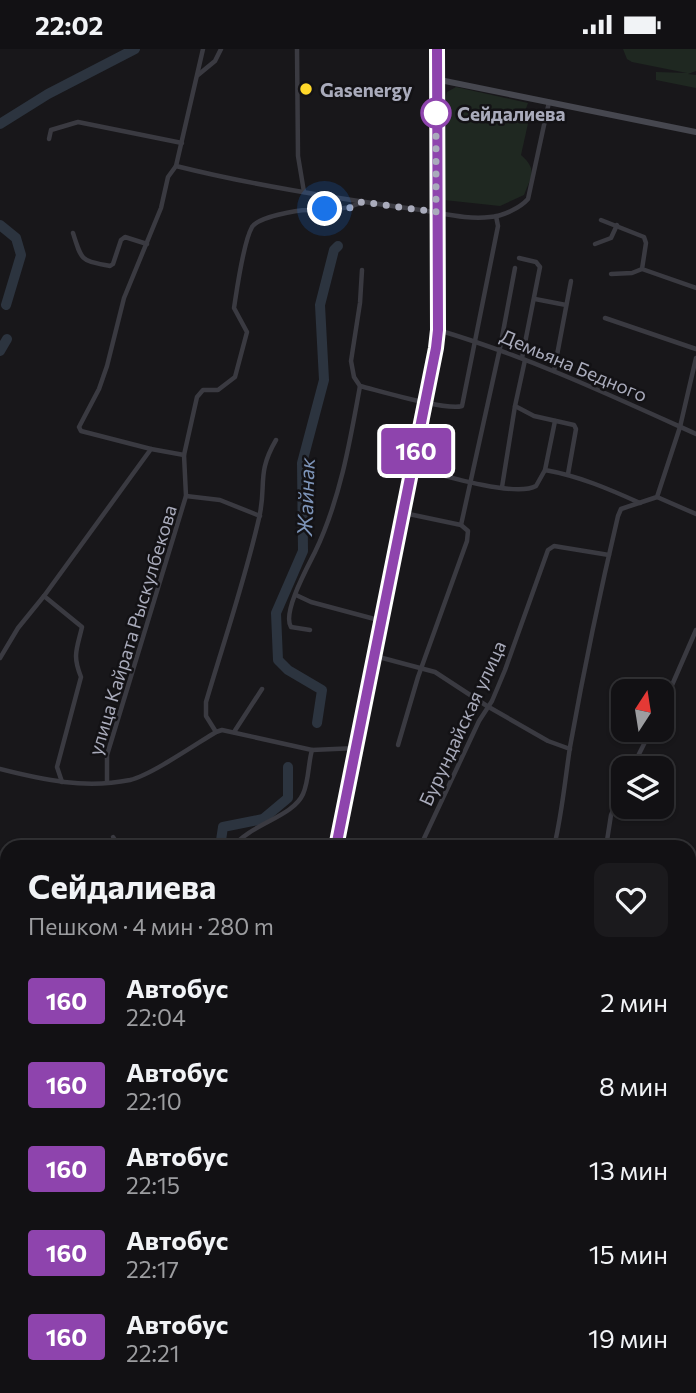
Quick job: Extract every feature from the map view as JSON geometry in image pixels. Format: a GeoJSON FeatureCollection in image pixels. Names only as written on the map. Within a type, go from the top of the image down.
{"type":"FeatureCollection","features":[{"type":"Feature","properties":{"kind":"main road"},"geometry":{"type":"LineString","coordinates":[[338,840],[358,748],[438,330],[435,79],[437,49]]}},
{"type":"Feature","properties":{"kind":"main road"},"geometry":{"type":"LineString","coordinates":[[435,79],[696,132]]}},
{"type":"Feature","properties":{"kind":"street"},"geometry":{"type":"LineString","coordinates":[[184,455],[91,434],[81,431],[79,427],[103,377],[124,298],[161,208],[168,177],[176,166],[203,49]]}},
{"type":"Feature","properties":{"kind":"street"},"geometry":{"type":"LineString","coordinates":[[197,75],[215,61],[221,49]]}},
{"type":"Feature","properties":{"kind":"street"},"geometry":{"type":"LineString","coordinates":[[297,49],[298,156],[304,192]]}},
{"type":"Feature","properties":{"kind":"street"},"geometry":{"type":"LineString","coordinates":[[176,166],[224,178],[362,202],[481,218],[496,216],[523,205],[528,199],[550,102]]}},
{"type":"Feature","properties":{"kind":"street"},"geometry":{"type":"LineString","coordinates":[[49,139],[51,131],[78,123],[181,143]]}},
{"type":"Feature","properties":{"kind":"street"},"geometry":{"type":"LineString","coordinates":[[186,496],[184,455],[200,393],[202,390],[218,390],[226,385],[236,377],[241,362],[247,332],[234,308],[251,228],[259,221],[272,217],[302,210],[347,209],[362,202]]}},
{"type":"Feature","properties":{"kind":"street"},"geometry":{"type":"LineString","coordinates":[[362,270],[351,361],[354,377],[360,386],[426,402],[457,408],[462,406],[498,226],[496,216]]}},
{"type":"Feature","properties":{"kind":"street"},"geometry":{"type":"LineString","coordinates":[[601,220],[644,237],[646,243],[642,269]]}},
{"type":"Feature","properties":{"kind":"street"},"geometry":{"type":"LineString","coordinates":[[595,244],[611,238],[617,225]]}},
{"type":"Feature","properties":{"kind":"street"},"geometry":{"type":"LineString","coordinates":[[73,233],[81,256],[87,261],[110,266],[121,240],[125,237],[147,244]]}},
{"type":"Feature","properties":{"kind":"street"},"geometry":{"type":"LineString","coordinates":[[502,487],[540,267],[536,262],[519,258]]}},
{"type":"Feature","properties":{"kind":"street"},"geometry":{"type":"LineString","coordinates":[[461,526],[515,268]]}},
{"type":"Feature","properties":{"kind":"street"},"geometry":{"type":"LineString","coordinates":[[611,274],[632,273],[642,269],[696,288]]}},
{"type":"Feature","properties":{"kind":"street"},"geometry":{"type":"LineString","coordinates":[[554,371],[571,281]]}},
{"type":"Feature","properties":{"kind":"street"},"geometry":{"type":"LineString","coordinates":[[534,299],[566,305]]}},
{"type":"Feature","properties":{"kind":"street"},"geometry":{"type":"LineString","coordinates":[[605,318],[696,349]]}},
{"type":"Feature","properties":{"kind":"street","name":"Демьяна Бедного"},"geometry":{"type":"LineString","coordinates":[[438,330],[500,348],[607,392],[696,434]]}},
{"type":"Feature","properties":{"kind":"street"},"geometry":{"type":"LineString","coordinates":[[657,497],[680,427],[696,358]]}},
{"type":"Feature","properties":{"kind":"street"},"geometry":{"type":"LineString","coordinates":[[310,630],[289,626],[291,604],[318,546],[346,461],[360,386]]}},
{"type":"Feature","properties":{"kind":"street"},"geometry":{"type":"LineString","coordinates":[[515,406],[534,417],[574,425],[576,429],[568,474]]}},
{"type":"Feature","properties":{"kind":"street"},"geometry":{"type":"LineString","coordinates":[[413,467],[471,483],[531,489],[536,486],[545,470],[555,421]]}},
{"type":"Feature","properties":{"kind":"street"},"geometry":{"type":"LineString","coordinates":[[216,732],[206,716],[206,702],[260,516],[262,471],[276,440]]}},
{"type":"Feature","properties":{"kind":"street"},"geometry":{"type":"LineString","coordinates":[[0,658],[18,628],[151,449]]}},
{"type":"Feature","properties":{"kind":"street"},"geometry":{"type":"LineString","coordinates":[[545,470],[568,474],[600,485],[641,504]]}},
{"type":"Feature","properties":{"kind":"street","name":"улица Кайрата Рыскулбекова"},"geometry":{"type":"LineString","coordinates":[[107,781],[107,755],[186,496],[220,501],[260,516]]}},
{"type":"Feature","properties":{"kind":"street"},"geometry":{"type":"LineString","coordinates":[[556,840],[563,809],[570,749],[609,555],[621,509],[657,497],[696,514]]}},
{"type":"Feature","properties":{"kind":"street"},"geometry":{"type":"LineString","coordinates":[[398,745],[422,667],[467,541],[468,531],[461,526],[404,513]]}},
{"type":"Feature","properties":{"kind":"street","name":"Бурундайская улица"},"geometry":{"type":"LineString","coordinates":[[423,840],[487,706],[492,701],[548,550],[554,546],[609,555]]}},
{"type":"Feature","properties":{"kind":"street"},"geometry":{"type":"LineString","coordinates":[[296,595],[311,602],[382,621]]}},
{"type":"Feature","properties":{"kind":"street"},"geometry":{"type":"LineString","coordinates":[[44,596],[82,627],[75,651],[75,664],[82,677],[57,767],[62,783]]}},
{"type":"Feature","properties":{"kind":"street"},"geometry":{"type":"LineString","coordinates":[[674,680],[696,630]]}},
{"type":"Feature","properties":{"kind":"street"},"geometry":{"type":"LineString","coordinates":[[375,656],[435,672],[548,741],[570,749]]}},
{"type":"Feature","properties":{"kind":"street"},"geometry":{"type":"LineString","coordinates":[[234,732],[262,689]]}},
{"type":"Feature","properties":{"kind":"street"},"geometry":{"type":"LineString","coordinates":[[0,769],[62,783],[82,784],[132,779],[216,732],[234,732],[312,750],[358,748]]}},
{"type":"Feature","properties":{"kind":"street"},"geometry":{"type":"LineString","coordinates":[[240,840],[249,832],[295,805],[303,795],[312,750]]}},
{"type":"Feature","properties":{"kind":"street"},"geometry":{"type":"LineString","coordinates":[[607,840],[611,815]]}},
{"type":"Feature","properties":{"kind":"shaded area"},"geometry":{"type":"Polygon","coordinates":[[[623,49],[696,49],[696,71],[688,74],[696,75],[696,88],[656,80],[656,72],[687,73],[632,62],[627,59],[623,49]]]}},
{"type":"Feature","properties":{"kind":"shaded area"},"geometry":{"type":"Polygon","coordinates":[[[456,87],[528,103],[523,117],[529,119],[521,155],[530,165],[532,173],[524,195],[500,206],[444,200],[444,105],[447,92],[456,87]]]}},
{"type":"Feature","properties":{"kind":"waterway"},"geometry":{"type":"LineString","coordinates":[[0,124],[48,94],[135,49]]}},
{"type":"Feature","properties":{"kind":"waterway"},"geometry":{"type":"LineString","coordinates":[[0,225],[16,238],[21,255],[6,305]]}},
{"type":"Feature","properties":{"kind":"waterway","name":"Жайнак"},"geometry":{"type":"LineString","coordinates":[[317,723],[322,690],[288,670],[278,660],[276,613],[303,551],[302,463],[324,380],[320,305],[334,250],[338,246]]}},
{"type":"Feature","properties":{"kind":"waterway"},"geometry":{"type":"LineString","coordinates":[[0,351],[7,339]]}},
{"type":"Feature","properties":{"kind":"waterway","name":"Жайнак"},"geometry":{"type":"LineString","coordinates":[[221,840],[223,827],[263,819],[288,798],[288,767]]}},
{"type":"Feature","properties":{"kind":"bus line","name":"160"},"geometry":{"type":"LineString","coordinates":[[338,840],[436,348],[437,49]]}},
{"type":"Feature","properties":{"kind":"place","name":"Gasenergy"},"geometry":{"type":"Point","coordinates":[306,89]}},
{"type":"Feature","properties":{"kind":"place","name":"Сейдалиева"},"geometry":{"type":"Point","coordinates":[436,113]}},
{"type":"Feature","properties":{"kind":"route"},"geometry":{"type":"LineString","coordinates":[[325,209],[347,209],[362,202],[436,212],[436,104],[436,113]]}}]}
